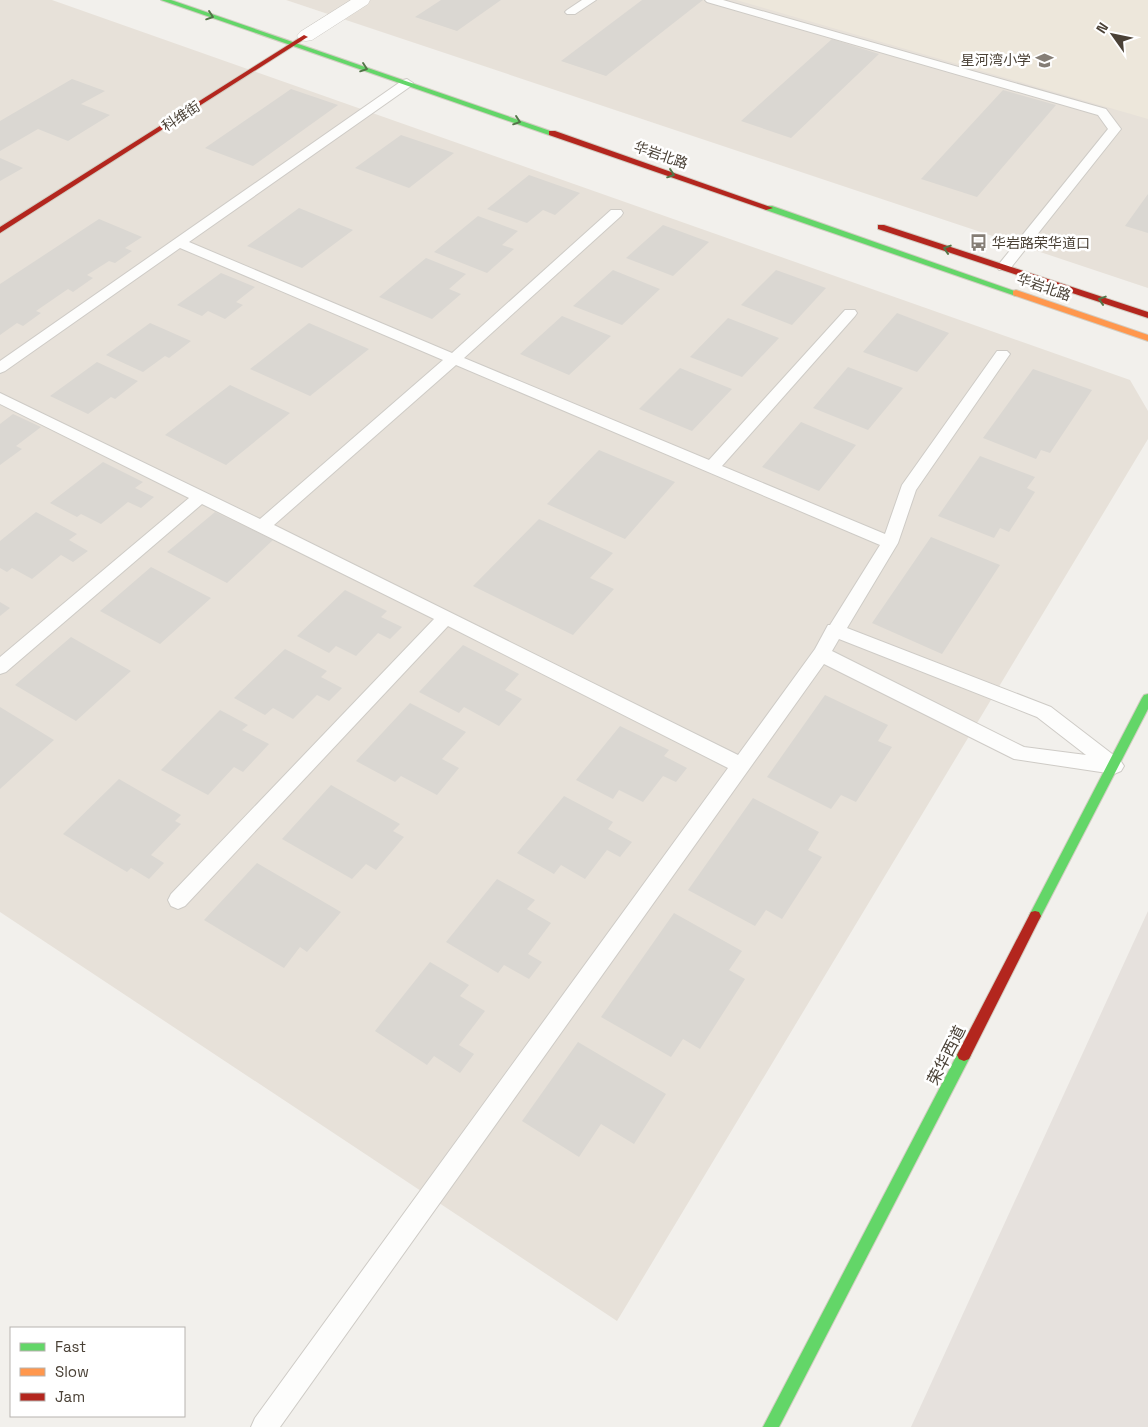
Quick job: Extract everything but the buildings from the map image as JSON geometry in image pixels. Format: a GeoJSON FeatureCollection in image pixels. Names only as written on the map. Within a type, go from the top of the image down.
{"type":"FeatureCollection","features":[{"type":"Feature","properties":{"kind":"street","name":"华岩北路"},"geometry":{"type":"LineString","coordinates":[[164,0],[300,40],[407,83],[1148,338]]}},
{"type":"Feature","properties":{"kind":"street","name":"科维街"},"geometry":{"type":"LineString","coordinates":[[0,232],[362,0]]}},
{"type":"Feature","properties":{"kind":"street","name":"华岩北路"},"geometry":{"type":"LineString","coordinates":[[287,29],[300,40],[325,42]]}},
{"type":"Feature","properties":{"kind":"street","name":"华岩北路"},"geometry":{"type":"LineString","coordinates":[[872,224],[1148,315]]}},
{"type":"Feature","properties":{"kind":"street","name":"荣华西道"},"geometry":{"type":"LineString","coordinates":[[771,1427],[1148,698]]}},
{"type":"Feature","properties":{"kind":"lane"},"geometry":{"type":"LineString","coordinates":[[571,12],[590,0]]}},
{"type":"Feature","properties":{"kind":"lane"},"geometry":{"type":"LineString","coordinates":[[711,0],[1102,112],[1115,129],[1004,267]]}},
{"type":"Feature","properties":{"kind":"lane"},"geometry":{"type":"LineString","coordinates":[[0,368],[407,83]]}},
{"type":"Feature","properties":{"kind":"lane"},"geometry":{"type":"LineString","coordinates":[[261,527],[454,359],[616,213]]}},
{"type":"Feature","properties":{"kind":"lane"},"geometry":{"type":"LineString","coordinates":[[179,243],[890,543]]}},
{"type":"Feature","properties":{"kind":"lane"},"geometry":{"type":"LineString","coordinates":[[711,468],[850,312]]}},
{"type":"Feature","properties":{"kind":"lane"},"geometry":{"type":"LineString","coordinates":[[264,1427],[821,654],[834,630],[890,543],[908,489],[1002,354]]}},
{"type":"Feature","properties":{"kind":"lane"},"geometry":{"type":"LineString","coordinates":[[0,398],[446,617],[740,765]]}},
{"type":"Feature","properties":{"kind":"lane"},"geometry":{"type":"LineString","coordinates":[[0,667],[200,497]]}},
{"type":"Feature","properties":{"kind":"lane"},"geometry":{"type":"LineString","coordinates":[[178,900],[446,617]]}},
{"type":"Feature","properties":{"kind":"lane"},"geometry":{"type":"LineString","coordinates":[[834,630],[1044,712],[1114,766]]}},
{"type":"Feature","properties":{"kind":"lane"},"geometry":{"type":"LineString","coordinates":[[821,654],[1021,754],[1114,766]]}},
{"type":"Feature","properties":{"kind":"shaded area"},"geometry":{"type":"Polygon","coordinates":[[[0,0],[52,0],[1130,380],[1148,411],[1148,439],[617,1321],[0,912],[0,0]]]}},
{"type":"Feature","properties":{"kind":"shaded area"},"geometry":{"type":"Polygon","coordinates":[[[286,0],[1148,0],[1148,288],[286,0]]]}},
{"type":"Feature","properties":{"kind":"shaded area","name":"星河湾小学"},"geometry":{"type":"Polygon","coordinates":[[[736,0],[1148,0],[1148,119],[736,0]]]}},
{"type":"Feature","properties":{"kind":"shaded area"},"geometry":{"type":"Polygon","coordinates":[[[1148,911],[1148,1427],[911,1427],[1148,911]]]}},
{"type":"Feature","properties":{"kind":"traffic: fast"},"geometry":{"type":"LineString","coordinates":[[164,0],[552,133]]}},
{"type":"Feature","properties":{"kind":"traffic: fast"},"geometry":{"type":"LineString","coordinates":[[769,208],[1016,293]]}},
{"type":"Feature","properties":{"kind":"traffic: fast"},"geometry":{"type":"LineString","coordinates":[[1035,916],[1148,698]]}},
{"type":"Feature","properties":{"kind":"traffic: fast"},"geometry":{"type":"LineString","coordinates":[[771,1427],[964,1055]]}},
{"type":"Feature","properties":{"kind":"traffic: slow"},"geometry":{"type":"LineString","coordinates":[[1016,293],[1148,338]]}},
{"type":"Feature","properties":{"kind":"traffic: jam"},"geometry":{"type":"LineString","coordinates":[[0,231],[304,37]]}},
{"type":"Feature","properties":{"kind":"traffic: jam"},"geometry":{"type":"LineString","coordinates":[[552,133],[769,208]]}},
{"type":"Feature","properties":{"kind":"traffic: jam"},"geometry":{"type":"LineString","coordinates":[[881,227],[1148,315]]}},
{"type":"Feature","properties":{"kind":"traffic: jam"},"geometry":{"type":"LineString","coordinates":[[964,1055],[1035,916]]}},
{"type":"Feature","properties":{"kind":"place","name":"星河湾小学"},"geometry":{"type":"Point","coordinates":[1045,60]}},
{"type":"Feature","properties":{"kind":"place","name":"华岩路荣华道口"},"geometry":{"type":"Point","coordinates":[978,243]}}]}
